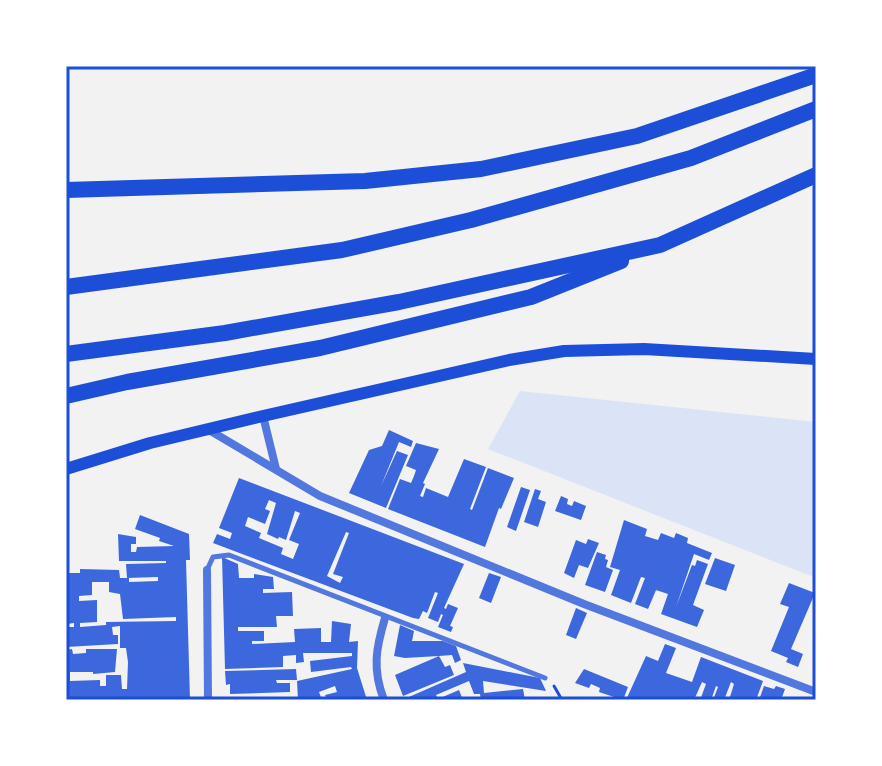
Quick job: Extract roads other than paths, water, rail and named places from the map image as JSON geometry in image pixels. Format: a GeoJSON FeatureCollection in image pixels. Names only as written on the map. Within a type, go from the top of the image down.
{"type":"FeatureCollection","features":[{"type":"Feature","properties":{"kind":"highway"},"geometry":{"type":"LineString","coordinates":[[67,190],[365,181],[481,169],[637,136],[816,75]]}},
{"type":"Feature","properties":{"kind":"highway"},"geometry":{"type":"LineString","coordinates":[[66,287],[342,250],[471,220],[691,158],[816,109]]}},
{"type":"Feature","properties":{"kind":"highway"},"geometry":{"type":"LineString","coordinates":[[66,396],[127,382],[320,348],[531,297],[660,245],[816,175]]}},
{"type":"Feature","properties":{"kind":"highway"},"geometry":{"type":"LineString","coordinates":[[66,354],[225,333],[399,302],[660,245]]}},
{"type":"Feature","properties":{"kind":"main road"},"geometry":{"type":"LineString","coordinates":[[66,469],[207,429],[509,360],[564,351],[644,349],[816,359]]}},
{"type":"Feature","properties":{"kind":"street"},"geometry":{"type":"LineString","coordinates":[[263,416],[276,469]]}},
{"type":"Feature","properties":{"kind":"street"},"geometry":{"type":"LineString","coordinates":[[207,429],[293,482],[332,501],[584,604],[816,692]]}},
{"type":"Feature","properties":{"kind":"street"},"geometry":{"type":"LineString","coordinates":[[207,570],[208,700]]}},
{"type":"Feature","properties":{"kind":"street"},"geometry":{"type":"LineString","coordinates":[[384,700],[375,670],[385,618]]}},
{"type":"Feature","properties":{"kind":"lane"},"geometry":{"type":"LineString","coordinates":[[207,570],[213,557],[229,555],[545,678]]}}]}
